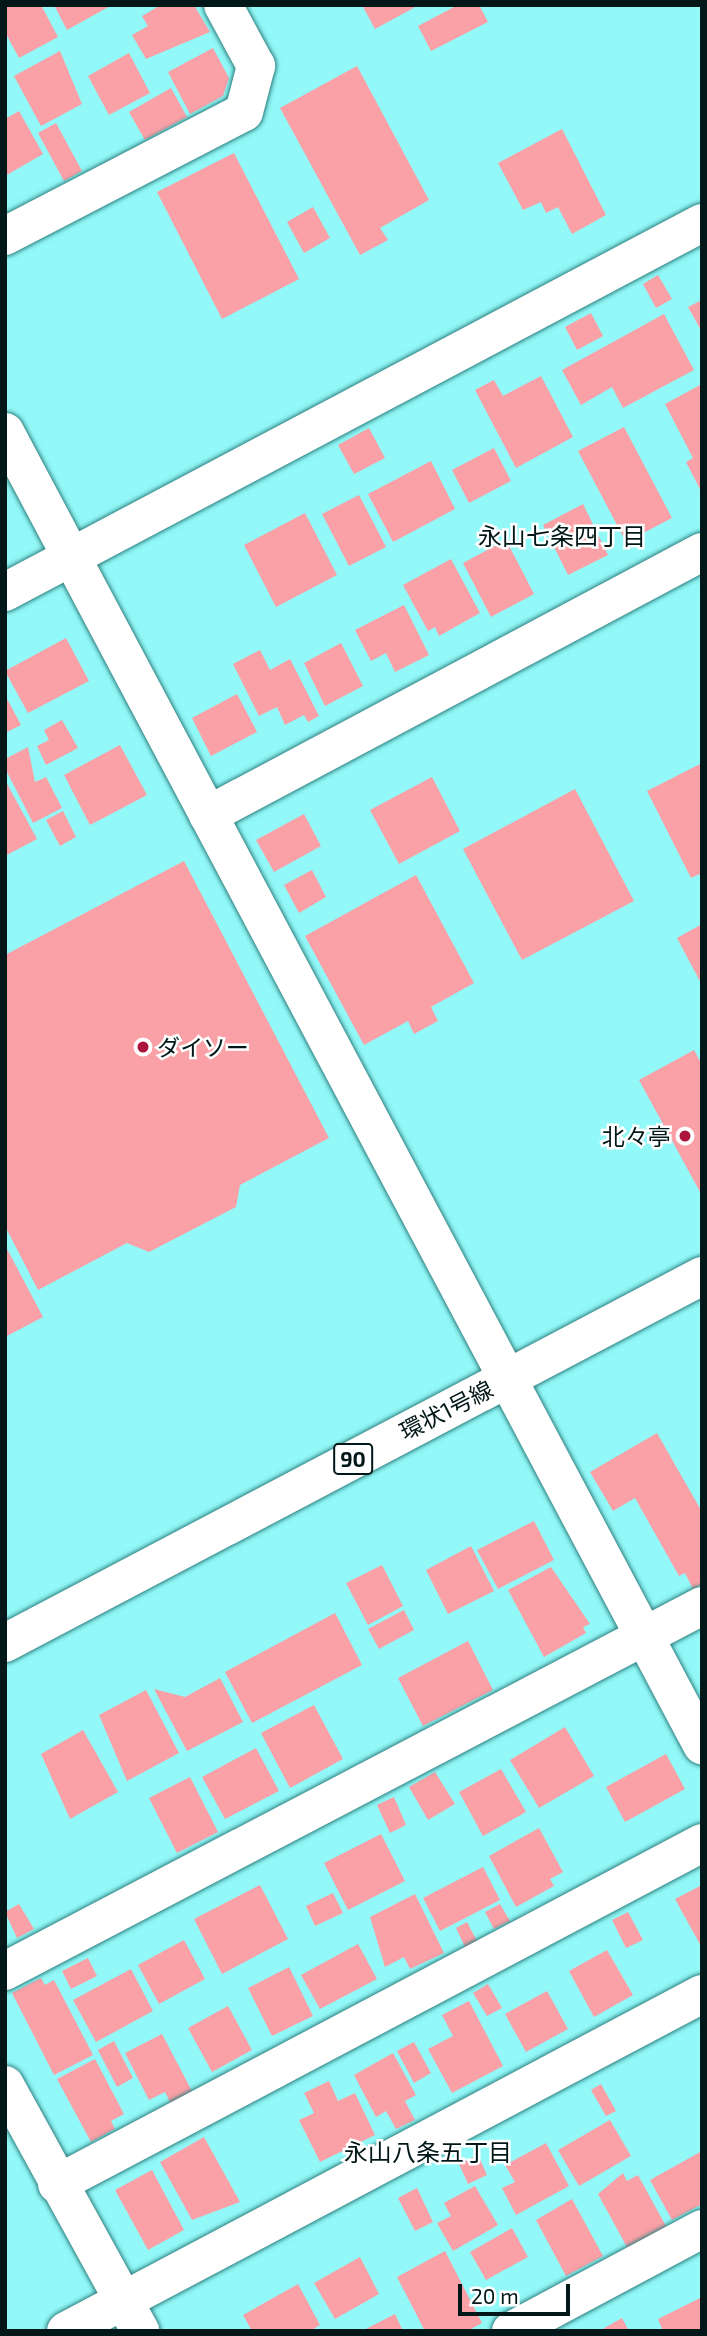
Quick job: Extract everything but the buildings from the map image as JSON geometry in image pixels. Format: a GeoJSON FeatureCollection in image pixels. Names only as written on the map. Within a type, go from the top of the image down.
{"type":"FeatureCollection","features":[{"type":"Feature","properties":{"kind":"street"},"geometry":{"type":"LineString","coordinates":[[5,236],[244,112],[256,66],[223,5]]}},
{"type":"Feature","properties":{"kind":"street"},"geometry":{"type":"LineString","coordinates":[[5,592],[702,223]]}},
{"type":"Feature","properties":{"kind":"street"},"geometry":{"type":"LineString","coordinates":[[5,432],[73,556],[504,1380],[702,1745]]}},
{"type":"Feature","properties":{"kind":"street"},"geometry":{"type":"LineString","coordinates":[[208,815],[702,552]]}},
{"type":"Feature","properties":{"kind":"street","name":"環状1号線"},"geometry":{"type":"LineString","coordinates":[[5,1643],[702,1276]]}},
{"type":"Feature","properties":{"kind":"street"},"geometry":{"type":"LineString","coordinates":[[5,1971],[702,1606]]}},
{"type":"Feature","properties":{"kind":"street"},"geometry":{"type":"LineString","coordinates":[[57,2184],[702,1843]]}},
{"type":"Feature","properties":{"kind":"street"},"geometry":{"type":"LineString","coordinates":[[66,2331],[132,2316],[702,1994]]}},
{"type":"Feature","properties":{"kind":"street"},"geometry":{"type":"LineString","coordinates":[[5,2085],[57,2184],[132,2316]]}},
{"type":"Feature","properties":{"kind":"street"},"geometry":{"type":"LineString","coordinates":[[511,2331],[702,2229]]}},
{"type":"Feature","properties":{"kind":"place","name":"ダイソー"},"geometry":{"type":"Point","coordinates":[143,1047]}},
{"type":"Feature","properties":{"kind":"place","name":"北々亭"},"geometry":{"type":"Point","coordinates":[685,1136]}},
{"type":"Feature","properties":{"kind":"district","name":"永山七条四丁目"},"geometry":{"type":"Point","coordinates":[562,536]}},
{"type":"Feature","properties":{"kind":"district","name":"永山八条五丁目"},"geometry":{"type":"Point","coordinates":[428,2152]}}]}
